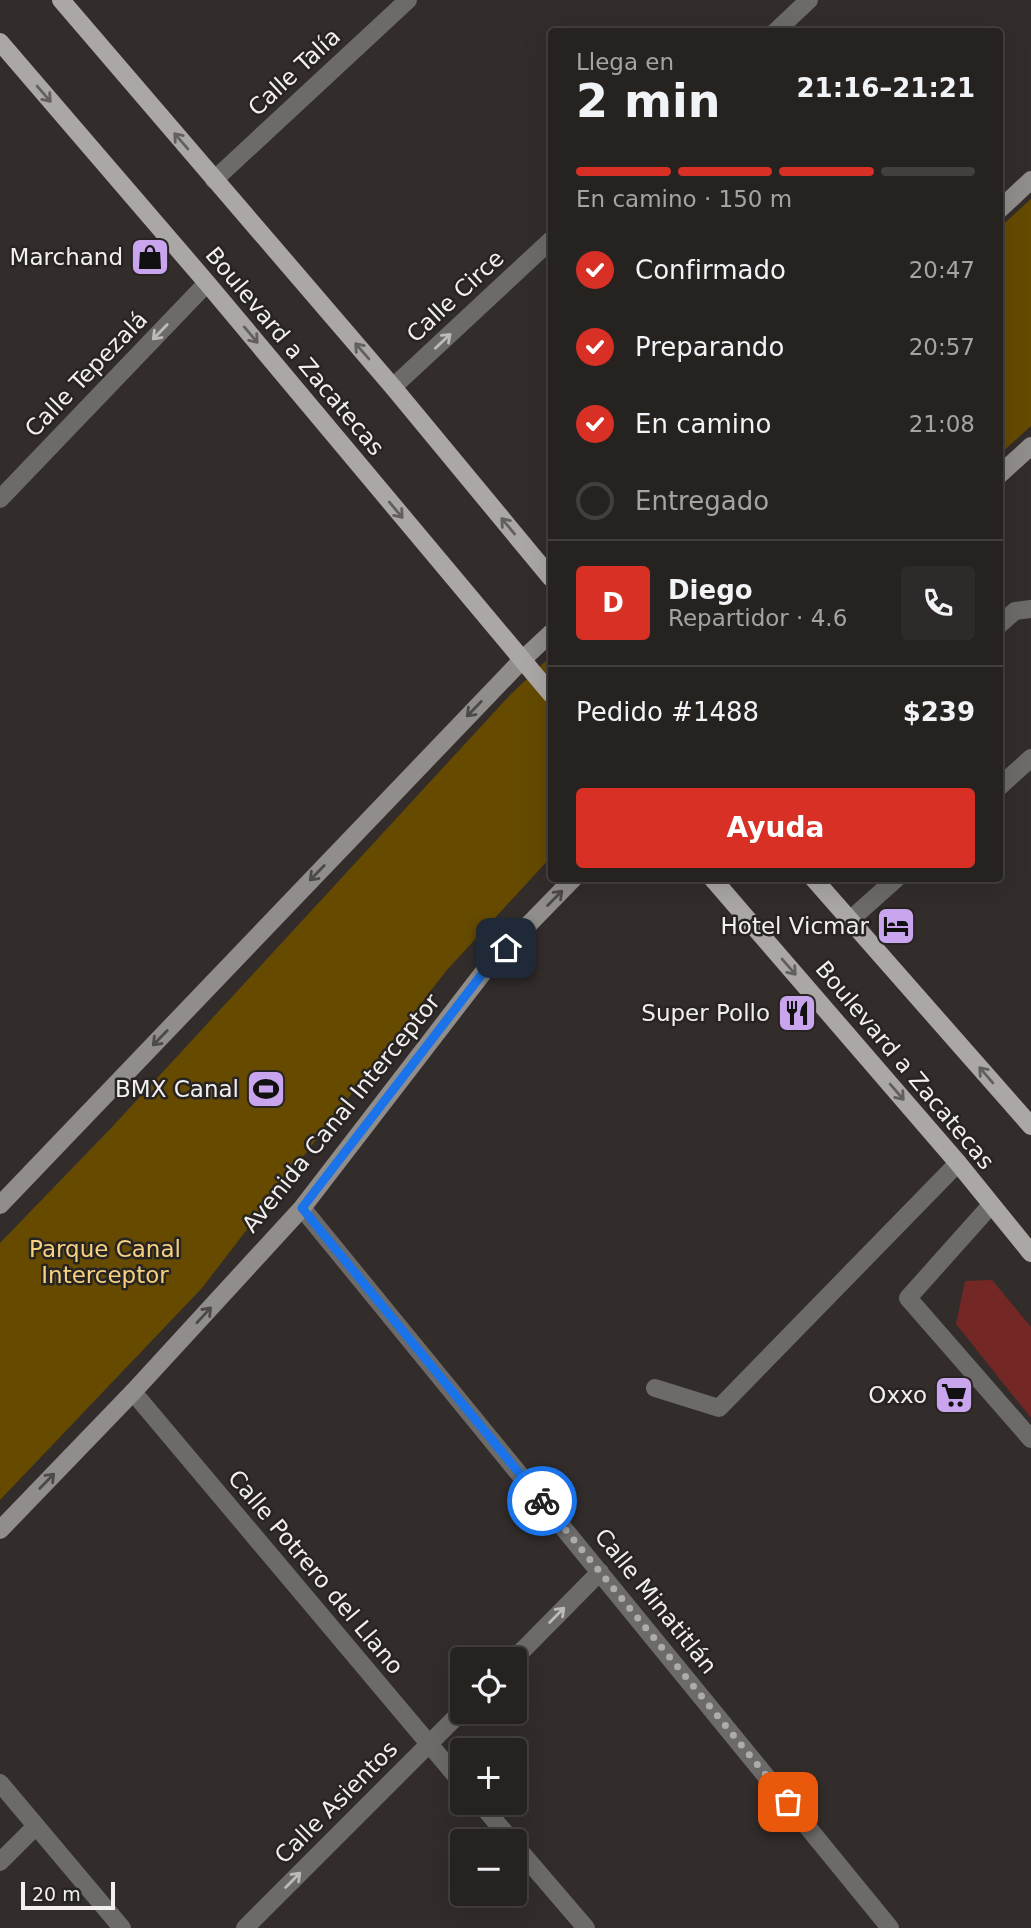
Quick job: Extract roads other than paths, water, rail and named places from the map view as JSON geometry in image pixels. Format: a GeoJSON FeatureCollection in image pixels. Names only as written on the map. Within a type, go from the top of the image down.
{"type":"FeatureCollection","features":[{"type":"Feature","properties":{"kind":"main road"},"geometry":{"type":"LineString","coordinates":[[61,0],[393,387],[548,574]]}},
{"type":"Feature","properties":{"kind":"main road","name":"Boulevard a Zacatecas"},"geometry":{"type":"LineString","coordinates":[[0,42],[207,283],[548,690]]}},
{"type":"Feature","properties":{"kind":"main road"},"geometry":{"type":"LineString","coordinates":[[1003,206],[1031,180]]}},
{"type":"Feature","properties":{"kind":"main road"},"geometry":{"type":"LineString","coordinates":[[1003,471],[1031,446]]}},
{"type":"Feature","properties":{"kind":"main road"},"geometry":{"type":"LineString","coordinates":[[0,1205],[548,636]]}},
{"type":"Feature","properties":{"kind":"main road","name":"Avenida Canal Interceptor"},"geometry":{"type":"LineString","coordinates":[[0,1530],[133,1392],[302,1208],[489,965],[570,882]]}},
{"type":"Feature","properties":{"kind":"main road","name":"Boulevard a Zacatecas"},"geometry":{"type":"LineString","coordinates":[[715,882],[958,1163],[1031,1253]]}},
{"type":"Feature","properties":{"kind":"main road"},"geometry":{"type":"LineString","coordinates":[[817,882],[1031,1126]]}},
{"type":"Feature","properties":{"kind":"street","name":"Calle Talía"},"geometry":{"type":"LineString","coordinates":[[214,180],[408,0]]}},
{"type":"Feature","properties":{"kind":"street"},"geometry":{"type":"LineString","coordinates":[[779,28],[809,0]]}},
{"type":"Feature","properties":{"kind":"street","name":"Calle Circe"},"geometry":{"type":"LineString","coordinates":[[393,387],[548,243]]}},
{"type":"Feature","properties":{"kind":"street","name":"Calle Tepezalá"},"geometry":{"type":"LineString","coordinates":[[0,499],[207,283]]}},
{"type":"Feature","properties":{"kind":"street"},"geometry":{"type":"LineString","coordinates":[[1003,622],[1015,611],[1031,609]]}},
{"type":"Feature","properties":{"kind":"street"},"geometry":{"type":"LineString","coordinates":[[1003,782],[1031,758]]}},
{"type":"Feature","properties":{"kind":"street"},"geometry":{"type":"LineString","coordinates":[[850,920],[893,882]]}},
{"type":"Feature","properties":{"kind":"street"},"geometry":{"type":"LineString","coordinates":[[654,1388],[719,1408],[958,1163]]}},
{"type":"Feature","properties":{"kind":"street"},"geometry":{"type":"LineString","coordinates":[[991,1205],[908,1298],[1031,1439]]}},
{"type":"Feature","properties":{"kind":"street","name":"Calle Minatitlán"},"geometry":{"type":"LineString","coordinates":[[302,1208],[890,1928]]}},
{"type":"Feature","properties":{"kind":"street","name":"Calle Potrero del Llano"},"geometry":{"type":"LineString","coordinates":[[133,1392],[450,1769]]}},
{"type":"Feature","properties":{"kind":"street"},"geometry":{"type":"LineString","coordinates":[[526,1647],[600,1572]]}},
{"type":"Feature","properties":{"kind":"street","name":"Calle Asientos"},"geometry":{"type":"LineString","coordinates":[[245,1928],[450,1723]]}},
{"type":"Feature","properties":{"kind":"street"},"geometry":{"type":"LineString","coordinates":[[0,1783],[122,1928]]}},
{"type":"Feature","properties":{"kind":"street"},"geometry":{"type":"LineString","coordinates":[[490,1815],[501,1829]]}},
{"type":"Feature","properties":{"kind":"street"},"geometry":{"type":"LineString","coordinates":[[0,1862],[36,1826]]}},
{"type":"Feature","properties":{"kind":"street"},"geometry":{"type":"LineString","coordinates":[[527,1859],[586,1928]]}},
{"type":"Feature","properties":{"kind":"place","name":"Marchand"},"geometry":{"type":"Point","coordinates":[150,257]}},
{"type":"Feature","properties":{"kind":"place","name":"Hotel Vicmar"},"geometry":{"type":"Point","coordinates":[896,926]}},
{"type":"Feature","properties":{"kind":"place","name":"Super Pollo"},"geometry":{"type":"Point","coordinates":[797,1013]}},
{"type":"Feature","properties":{"kind":"place","name":"BMX Canal"},"geometry":{"type":"Point","coordinates":[266,1089]}},
{"type":"Feature","properties":{"kind":"place","name":"Oxxo"},"geometry":{"type":"Point","coordinates":[954,1395]}},
{"type":"Feature","properties":{"kind":"park label","name":"Parque Canal Interceptor"},"geometry":{"type":"Point","coordinates":[105,1262]}}]}
